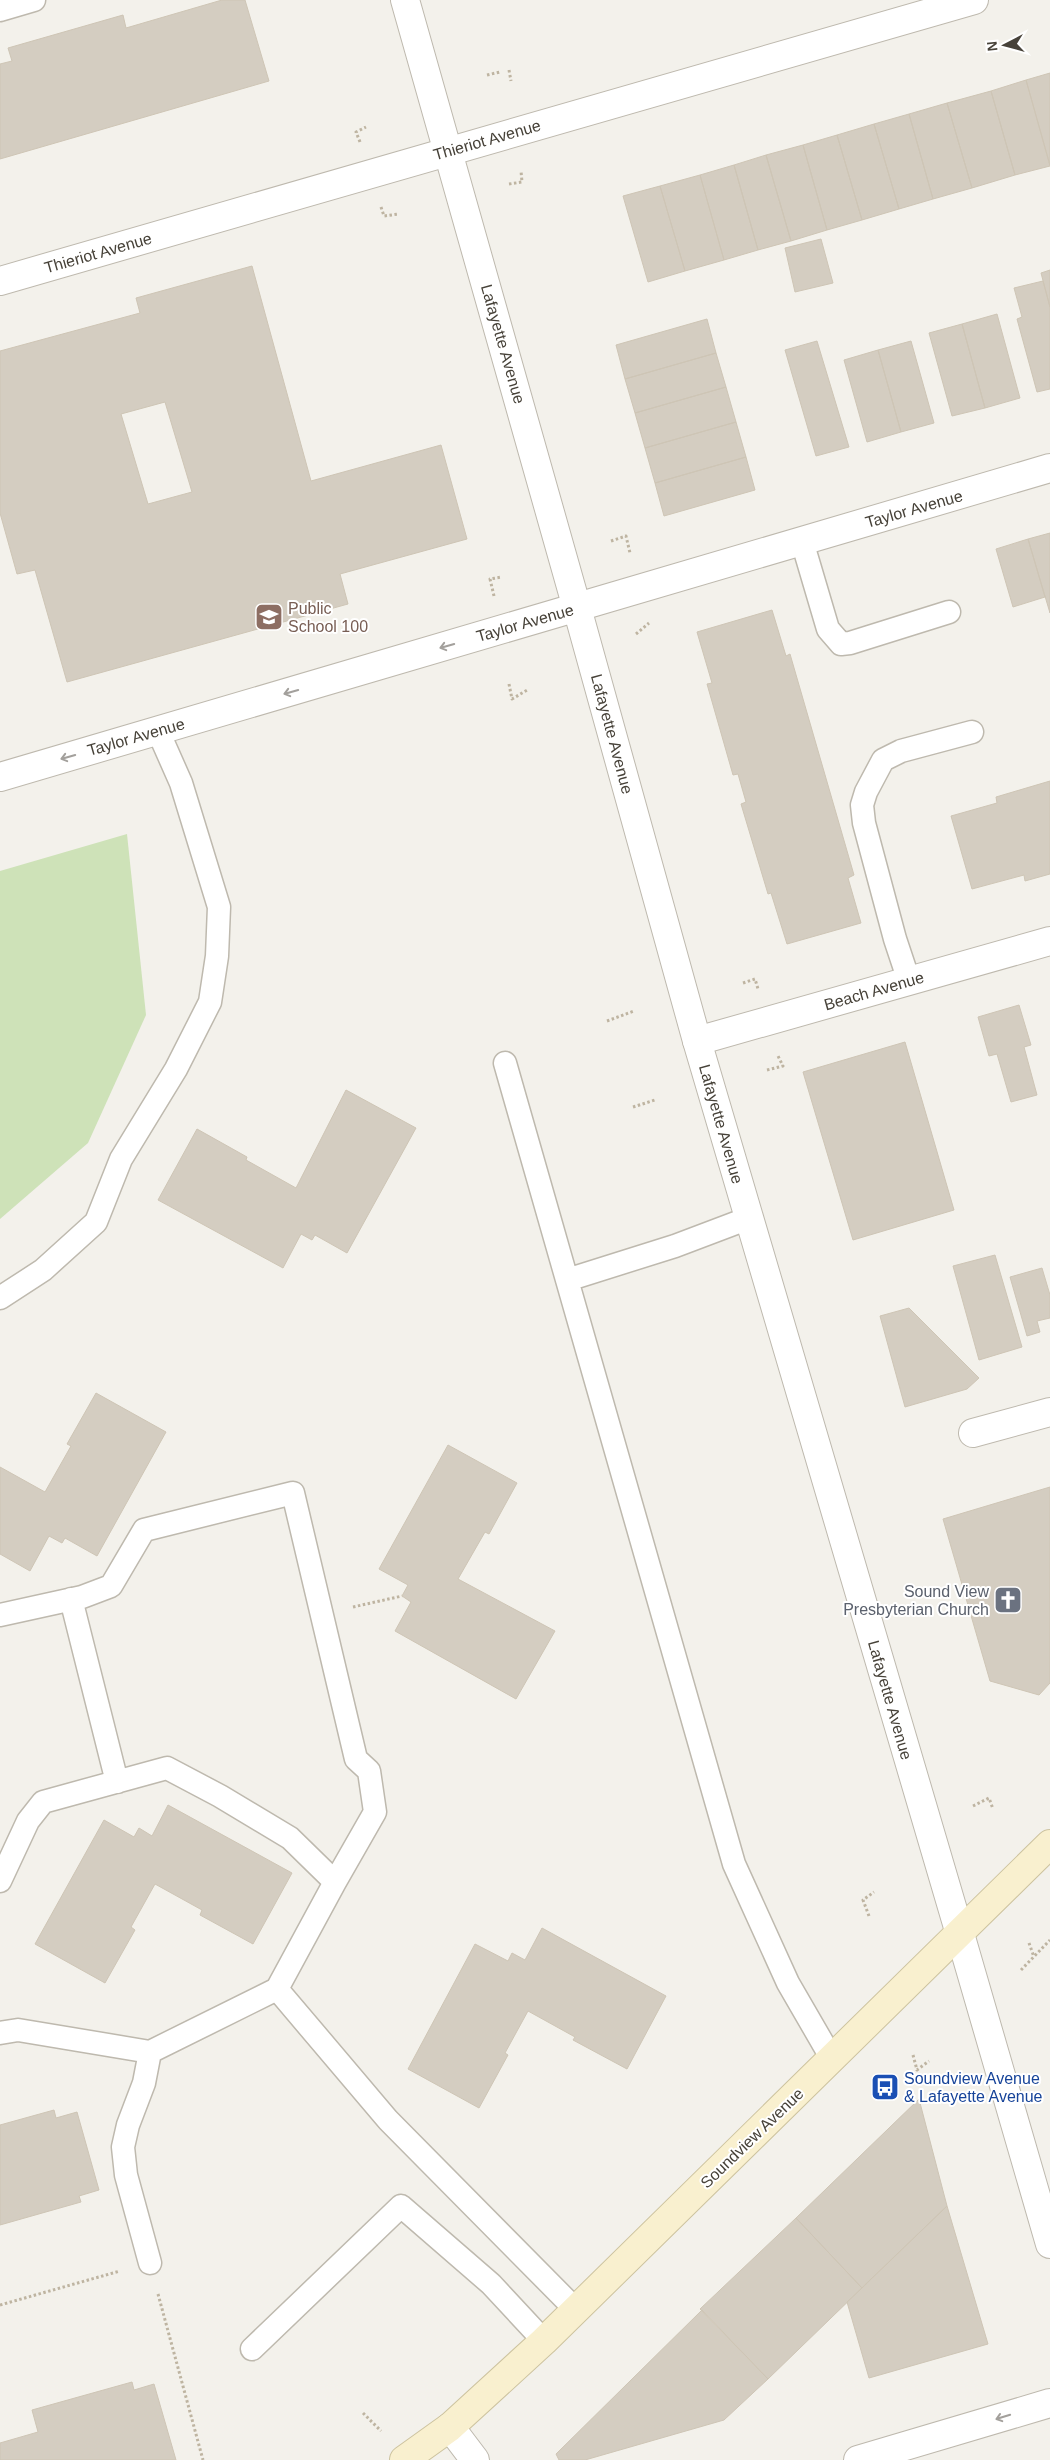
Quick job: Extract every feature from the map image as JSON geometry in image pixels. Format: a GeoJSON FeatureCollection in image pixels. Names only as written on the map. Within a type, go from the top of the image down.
{"type":"FeatureCollection","features":[{"type":"Feature","properties":{"kind":"main road","name":"Soundview Avenue"},"geometry":{"type":"LineString","coordinates":[[404,2460],[450,2427],[544,2341],[1048,1849]]}},
{"type":"Feature","properties":{"kind":"main road","name":"Soundview Avenue"},"geometry":{"type":"LineString","coordinates":[[428,2460],[450,2427]]}},
{"type":"Feature","properties":{"kind":"street","name":"Lafayette Avenue"},"geometry":{"type":"LineString","coordinates":[[405,0],[578,608],[697,1041],[1050,2244]]}},
{"type":"Feature","properties":{"kind":"street","name":"Thieriot Avenue"},"geometry":{"type":"LineString","coordinates":[[0,281],[974,0]]}},
{"type":"Feature","properties":{"kind":"street","name":"Taylor Avenue"},"geometry":{"type":"LineString","coordinates":[[0,777],[1050,468]]}},
{"type":"Feature","properties":{"kind":"street","name":"Beach Avenue"},"geometry":{"type":"LineString","coordinates":[[697,1041],[1050,941]]}},
{"type":"Feature","properties":{"kind":"street"},"geometry":{"type":"LineString","coordinates":[[973,1433],[1050,1412]]}},
{"type":"Feature","properties":{"kind":"street"},"geometry":{"type":"LineString","coordinates":[[858,2460],[1050,2403]]}},
{"type":"Feature","properties":{"kind":"street"},"geometry":{"type":"LineString","coordinates":[[450,2427],[475,2460]]}},
{"type":"Feature","properties":{"kind":"lane"},"geometry":{"type":"LineString","coordinates":[[4,6],[34,0]]}},
{"type":"Feature","properties":{"kind":"lane"},"geometry":{"type":"LineString","coordinates":[[802,541],[828,629],[841,644],[850,643],[950,612]]}},
{"type":"Feature","properties":{"kind":"lane"},"geometry":{"type":"LineString","coordinates":[[0,1298],[43,1270],[96,1222],[121,1159],[176,1069],[210,1002],[217,956],[218,907],[181,783],[158,731]]}},
{"type":"Feature","properties":{"kind":"lane"},"geometry":{"type":"LineString","coordinates":[[910,981],[895,939],[864,822],[862,805],[866,792],[883,760],[901,751],[972,732]]}},
{"type":"Feature","properties":{"kind":"lane"},"geometry":{"type":"LineString","coordinates":[[505,1063],[734,1864],[788,1983],[832,2059]]}},
{"type":"Feature","properties":{"kind":"lane"},"geometry":{"type":"LineString","coordinates":[[567,1280],[675,1246],[749,1218]]}},
{"type":"Feature","properties":{"kind":"lane"},"geometry":{"type":"LineString","coordinates":[[0,1615],[71,1599],[111,1586],[144,1530],[292,1493],[356,1759],[369,1771],[375,1812],[277,1989],[150,2052],[18,2030],[0,2033]]}},
{"type":"Feature","properties":{"kind":"lane"},"geometry":{"type":"LineString","coordinates":[[71,1599],[117,1782]]}},
{"type":"Feature","properties":{"kind":"lane"},"geometry":{"type":"LineString","coordinates":[[0,1881],[28,1821],[43,1802],[167,1768],[220,1796],[290,1838],[335,1882]]}},
{"type":"Feature","properties":{"kind":"lane"},"geometry":{"type":"LineString","coordinates":[[277,1989],[388,2120],[576,2310]]}},
{"type":"Feature","properties":{"kind":"lane"},"geometry":{"type":"LineString","coordinates":[[150,2052],[144,2082],[128,2125],[123,2147],[126,2175],[150,2263]]}},
{"type":"Feature","properties":{"kind":"lane"},"geometry":{"type":"LineString","coordinates":[[252,2349],[401,2206],[492,2284],[544,2341]]}},
{"type":"Feature","properties":{"kind":"path"},"geometry":{"type":"LineString","coordinates":[[509,70],[511,81]]}},
{"type":"Feature","properties":{"kind":"path"},"geometry":{"type":"LineString","coordinates":[[487,75],[500,72]]}},
{"type":"Feature","properties":{"kind":"path"},"geometry":{"type":"LineString","coordinates":[[356,132],[366,127]]}},
{"type":"Feature","properties":{"kind":"path"},"geometry":{"type":"LineString","coordinates":[[509,184],[522,182],[521,171]]}},
{"type":"Feature","properties":{"kind":"path"},"geometry":{"type":"LineString","coordinates":[[380,204],[384,216],[399,214]]}},
{"type":"Feature","properties":{"kind":"path"},"geometry":{"type":"LineString","coordinates":[[611,541],[626,536],[630,553]]}},
{"type":"Feature","properties":{"kind":"path"},"geometry":{"type":"LineString","coordinates":[[494,596],[490,579],[502,577]]}},
{"type":"Feature","properties":{"kind":"path"},"geometry":{"type":"LineString","coordinates":[[509,684],[512,700],[529,689]]}},
{"type":"Feature","properties":{"kind":"path"},"geometry":{"type":"LineString","coordinates":[[743,983],[755,979],[758,992]]}},
{"type":"Feature","properties":{"kind":"path"},"geometry":{"type":"LineString","coordinates":[[607,1021],[634,1011]]}},
{"type":"Feature","properties":{"kind":"path"},"geometry":{"type":"LineString","coordinates":[[767,1070],[783,1066],[778,1056]]}},
{"type":"Feature","properties":{"kind":"path"},"geometry":{"type":"LineString","coordinates":[[633,1107],[655,1100]]}},
{"type":"Feature","properties":{"kind":"path"},"geometry":{"type":"LineString","coordinates":[[322,1614],[402,1596]]}},
{"type":"Feature","properties":{"kind":"path"},"geometry":{"type":"LineString","coordinates":[[973,1806],[989,1798],[993,1809]]}},
{"type":"Feature","properties":{"kind":"path"},"geometry":{"type":"LineString","coordinates":[[869,1916],[863,1900],[874,1892]]}},
{"type":"Feature","properties":{"kind":"path"},"geometry":{"type":"LineString","coordinates":[[1021,1970],[1050,1940]]}},
{"type":"Feature","properties":{"kind":"path"},"geometry":{"type":"LineString","coordinates":[[1029,1943],[1034,1957]]}},
{"type":"Feature","properties":{"kind":"path"},"geometry":{"type":"LineString","coordinates":[[913,2055],[917,2070],[929,2061]]}},
{"type":"Feature","properties":{"kind":"path"},"geometry":{"type":"LineString","coordinates":[[0,2305],[150,2263],[203,2460]]}},
{"type":"Feature","properties":{"kind":"path"},"geometry":{"type":"LineString","coordinates":[[363,2413],[381,2431]]}},
{"type":"Feature","properties":{"kind":"green space"},"geometry":{"type":"Polygon","coordinates":[[[127,834],[146,1015],[88,1143],[0,1219],[0,871],[127,834]]]}},
{"type":"Feature","properties":{"kind":"building"},"geometry":{"type":"Polygon","coordinates":[[[222,0],[245,0],[269,81],[0,159],[0,64],[12,61],[8,48],[123,15],[126,28],[222,0]]]}},
{"type":"Feature","properties":{"kind":"building"},"geometry":{"type":"Polygon","coordinates":[[[1050,73],[1050,165],[1026,80],[1050,73]]]}},
{"type":"Feature","properties":{"kind":"building"},"geometry":{"type":"Polygon","coordinates":[[[1026,80],[1050,166],[1015,175],[991,91],[1026,80]]]}},
{"type":"Feature","properties":{"kind":"building"},"geometry":{"type":"Polygon","coordinates":[[[991,91],[1015,175],[972,188],[947,103],[991,91]]]}},
{"type":"Feature","properties":{"kind":"building"},"geometry":{"type":"Polygon","coordinates":[[[947,103],[972,188],[933,199],[909,114],[947,103]]]}},
{"type":"Feature","properties":{"kind":"building"},"geometry":{"type":"Polygon","coordinates":[[[909,114],[933,199],[899,209],[874,124],[909,114]]]}},
{"type":"Feature","properties":{"kind":"building"},"geometry":{"type":"Polygon","coordinates":[[[874,124],[899,209],[862,220],[837,135],[874,124]]]}},
{"type":"Feature","properties":{"kind":"building"},"geometry":{"type":"Polygon","coordinates":[[[837,135],[862,220],[827,230],[803,145],[837,135]]]}},
{"type":"Feature","properties":{"kind":"building"},"geometry":{"type":"Polygon","coordinates":[[[803,145],[827,230],[791,241],[766,155],[803,145]]]}},
{"type":"Feature","properties":{"kind":"building"},"geometry":{"type":"Polygon","coordinates":[[[766,155],[791,241],[758,250],[734,165],[766,155]]]}},
{"type":"Feature","properties":{"kind":"building"},"geometry":{"type":"Polygon","coordinates":[[[734,165],[758,250],[724,260],[700,175],[734,165]]]}},
{"type":"Feature","properties":{"kind":"building"},"geometry":{"type":"Polygon","coordinates":[[[700,175],[724,260],[685,271],[660,186],[700,175]]]}},
{"type":"Feature","properties":{"kind":"building"},"geometry":{"type":"Polygon","coordinates":[[[660,186],[685,271],[648,282],[623,196],[660,186]]]}},
{"type":"Feature","properties":{"kind":"building"},"geometry":{"type":"Polygon","coordinates":[[[821,239],[833,283],[795,292],[785,248],[821,239]]]}},
{"type":"Feature","properties":{"kind":"building"},"geometry":{"type":"Polygon","coordinates":[[[252,266],[311,481],[441,445],[467,539],[340,574],[348,604],[67,682],[35,570],[17,574],[0,513],[0,351],[140,313],[136,298],[252,266]],[[165,402],[121,414],[148,504],[192,492],[165,402]]]}},
{"type":"Feature","properties":{"kind":"building"},"geometry":{"type":"Polygon","coordinates":[[[1050,270],[1050,307],[1041,273],[1050,270]]]}},
{"type":"Feature","properties":{"kind":"building"},"geometry":{"type":"Polygon","coordinates":[[[1043,281],[1050,307],[1050,389],[1037,392],[1017,319],[1022,317],[1014,288],[1043,281]]]}},
{"type":"Feature","properties":{"kind":"building"},"geometry":{"type":"Polygon","coordinates":[[[997,314],[1020,398],[985,408],[962,324],[997,314]]]}},
{"type":"Feature","properties":{"kind":"building"},"geometry":{"type":"Polygon","coordinates":[[[707,319],[716,353],[625,379],[616,345],[707,319]]]}},
{"type":"Feature","properties":{"kind":"building"},"geometry":{"type":"Polygon","coordinates":[[[962,324],[985,408],[952,416],[929,333],[962,324]]]}},
{"type":"Feature","properties":{"kind":"building"},"geometry":{"type":"Polygon","coordinates":[[[817,341],[849,447],[816,456],[785,350],[817,341]]]}},
{"type":"Feature","properties":{"kind":"building"},"geometry":{"type":"Polygon","coordinates":[[[911,341],[934,423],[901,432],[878,350],[911,341]]]}},
{"type":"Feature","properties":{"kind":"building"},"geometry":{"type":"Polygon","coordinates":[[[878,350],[901,432],[867,442],[844,360],[878,350]]]}},
{"type":"Feature","properties":{"kind":"building"},"geometry":{"type":"Polygon","coordinates":[[[716,353],[726,387],[635,413],[625,379],[716,353]]]}},
{"type":"Feature","properties":{"kind":"building"},"geometry":{"type":"Polygon","coordinates":[[[726,387],[736,422],[645,448],[635,413],[726,387]]]}},
{"type":"Feature","properties":{"kind":"building"},"geometry":{"type":"Polygon","coordinates":[[[736,422],[746,457],[655,483],[645,448],[736,422]]]}},
{"type":"Feature","properties":{"kind":"building"},"geometry":{"type":"Polygon","coordinates":[[[746,457],[755,490],[664,516],[655,483],[746,457]]]}},
{"type":"Feature","properties":{"kind":"building"},"geometry":{"type":"Polygon","coordinates":[[[1050,533],[1050,613],[1028,539],[1050,533]]]}},
{"type":"Feature","properties":{"kind":"building"},"geometry":{"type":"Polygon","coordinates":[[[1028,539],[1045,597],[1013,607],[996,549],[1028,539]]]}},
{"type":"Feature","properties":{"kind":"building"},"geometry":{"type":"Polygon","coordinates":[[[772,610],[786,656],[790,654],[854,875],[848,878],[861,923],[787,944],[771,893],[768,894],[741,804],[746,802],[738,774],[733,775],[707,684],[712,683],[697,632],[772,610]]]}},
{"type":"Feature","properties":{"kind":"building"},"geometry":{"type":"Polygon","coordinates":[[[1050,781],[1050,874],[1025,881],[1024,875],[972,889],[951,816],[997,803],[996,797],[1050,781]]]}},
{"type":"Feature","properties":{"kind":"building"},"geometry":{"type":"Polygon","coordinates":[[[1019,1005],[1031,1045],[1024,1047],[1037,1095],[1011,1102],[997,1054],[989,1056],[978,1017],[1019,1005]]]}},
{"type":"Feature","properties":{"kind":"building"},"geometry":{"type":"Polygon","coordinates":[[[905,1042],[954,1210],[853,1240],[803,1072],[905,1042]]]}},
{"type":"Feature","properties":{"kind":"building"},"geometry":{"type":"Polygon","coordinates":[[[346,1090],[416,1128],[347,1253],[315,1235],[312,1240],[301,1234],[283,1268],[158,1200],[197,1129],[247,1157],[246,1160],[296,1188],[346,1090]]]}},
{"type":"Feature","properties":{"kind":"building"},"geometry":{"type":"Polygon","coordinates":[[[995,1255],[1022,1347],[979,1360],[953,1266],[995,1255]]]}},
{"type":"Feature","properties":{"kind":"building"},"geometry":{"type":"Polygon","coordinates":[[[1042,1268],[1050,1295],[1050,1318],[1037,1321],[1040,1332],[1027,1336],[1010,1277],[1042,1268]]]}},
{"type":"Feature","properties":{"kind":"building"},"geometry":{"type":"Polygon","coordinates":[[[909,1308],[979,1378],[967,1389],[905,1407],[880,1316],[909,1308]]]}},
{"type":"Feature","properties":{"kind":"building"},"geometry":{"type":"Polygon","coordinates":[[[96,1393],[166,1432],[97,1556],[65,1538],[62,1543],[49,1536],[30,1571],[0,1554],[0,1467],[45,1492],[71,1446],[67,1444],[96,1393]]]}},
{"type":"Feature","properties":{"kind":"building"},"geometry":{"type":"Polygon","coordinates":[[[448,1445],[517,1483],[489,1534],[485,1532],[458,1579],[555,1631],[516,1699],[395,1631],[411,1602],[402,1596],[408,1585],[379,1569],[448,1445]]]}},
{"type":"Feature","properties":{"kind":"building","name":"Sound View Presbyterian Church"},"geometry":{"type":"Polygon","coordinates":[[[1050,1487],[1050,1683],[1039,1695],[990,1681],[943,1519],[1050,1487]]]}},
{"type":"Feature","properties":{"kind":"building"},"geometry":{"type":"Polygon","coordinates":[[[168,1805],[292,1873],[253,1944],[200,1915],[202,1910],[155,1884],[131,1927],[135,1930],[105,1983],[35,1944],[104,1820],[134,1837],[139,1828],[152,1836],[168,1805]]]}},
{"type":"Feature","properties":{"kind":"building"},"geometry":{"type":"Polygon","coordinates":[[[542,1928],[666,1996],[627,2069],[573,2040],[575,2037],[528,2011],[505,2053],[508,2055],[479,2108],[408,2069],[475,1944],[508,1961],[512,1953],[525,1960],[542,1928]]]}},
{"type":"Feature","properties":{"kind":"building"},"geometry":{"type":"Polygon","coordinates":[[[919,2099],[947,2206],[862,2288],[796,2218],[919,2099]]]}},
{"type":"Feature","properties":{"kind":"building"},"geometry":{"type":"Polygon","coordinates":[[[54,2110],[56,2118],[77,2112],[99,2190],[79,2196],[81,2202],[0,2225],[0,2125],[54,2110]]]}},
{"type":"Feature","properties":{"kind":"building"},"geometry":{"type":"Polygon","coordinates":[[[947,2206],[988,2344],[869,2378],[847,2302],[947,2206]]]}},
{"type":"Feature","properties":{"kind":"building"},"geometry":{"type":"Polygon","coordinates":[[[796,2218],[862,2288],[768,2379],[700,2309],[796,2218]]]}},
{"type":"Feature","properties":{"kind":"building"},"geometry":{"type":"Polygon","coordinates":[[[702,2310],[768,2379],[724,2420],[585,2460],[559,2460],[556,2454],[702,2310]]]}},
{"type":"Feature","properties":{"kind":"building"},"geometry":{"type":"Polygon","coordinates":[[[132,2382],[134,2390],[154,2384],[176,2460],[0,2460],[0,2443],[38,2432],[32,2410],[132,2382]]]}},
{"type":"Feature","properties":{"kind":"place","name":"Public School 100"},"geometry":{"type":"Point","coordinates":[269,617]}},
{"type":"Feature","properties":{"kind":"place","name":"Sound View Presbyterian Church"},"geometry":{"type":"Point","coordinates":[1008,1600]}},
{"type":"Feature","properties":{"kind":"place","name":"Soundview Avenue & Lafayette Avenue"},"geometry":{"type":"Point","coordinates":[885,2087]}}]}
